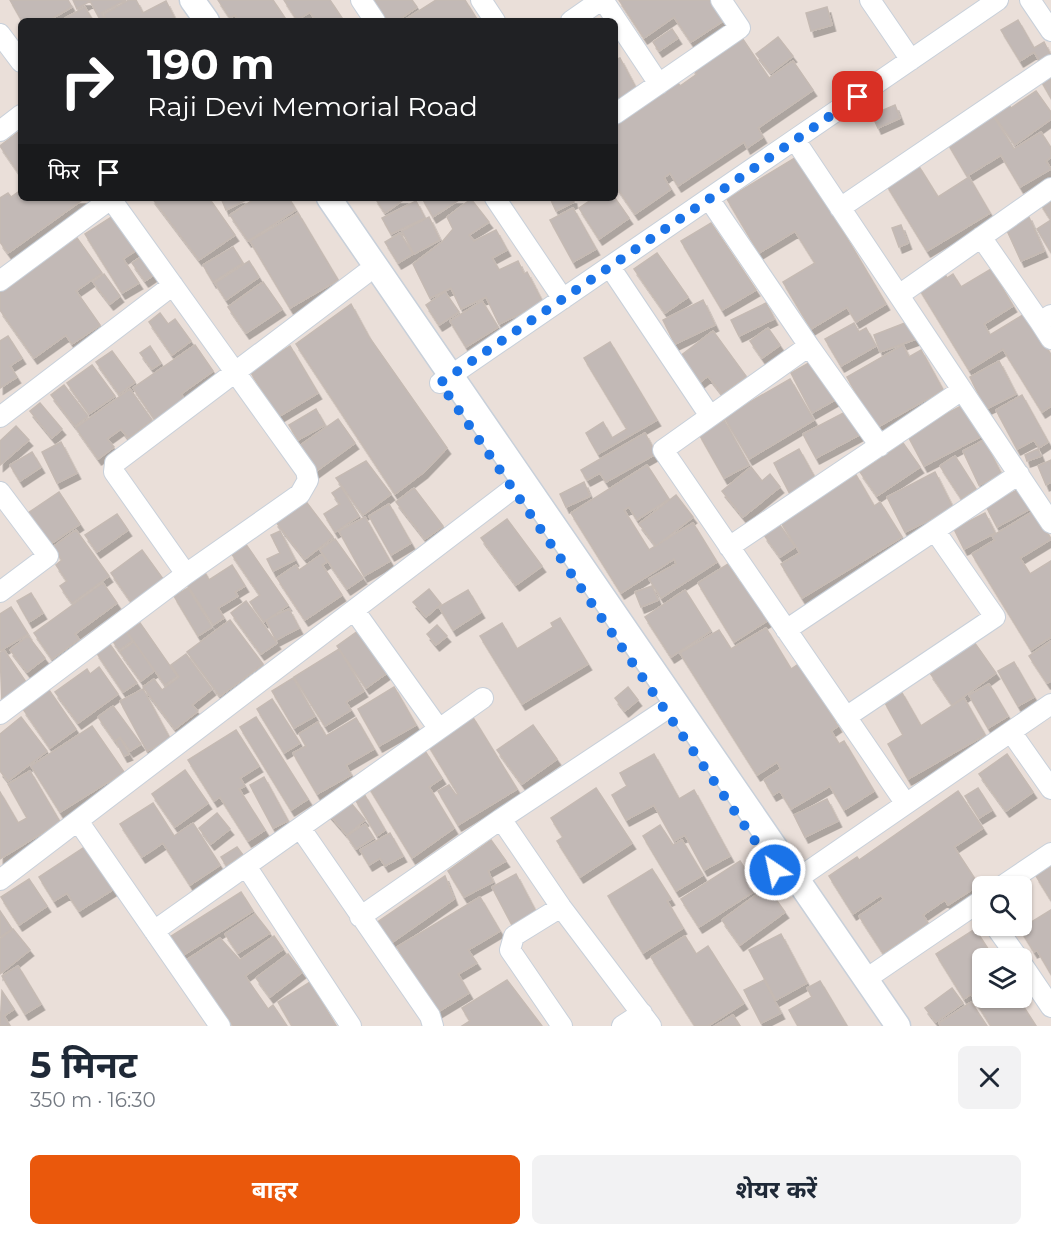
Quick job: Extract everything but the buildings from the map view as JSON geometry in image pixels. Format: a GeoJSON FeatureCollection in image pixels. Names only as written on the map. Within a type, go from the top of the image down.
{"type":"FeatureCollection","features":[{"type":"Feature","properties":{"kind":"street"},"geometry":{"type":"LineString","coordinates":[[177,0],[190,18]]}},
{"type":"Feature","properties":{"kind":"street"},"geometry":{"type":"LineString","coordinates":[[192,0],[205,18]]}},
{"type":"Feature","properties":{"kind":"street"},"geometry":{"type":"LineString","coordinates":[[361,0],[373,18]]}},
{"type":"Feature","properties":{"kind":"street"},"geometry":{"type":"LineString","coordinates":[[481,0],[493,18]]}},
{"type":"Feature","properties":{"kind":"street"},"geometry":{"type":"LineString","coordinates":[[575,18],[602,0],[614,18]]}},
{"type":"Feature","properties":{"kind":"street"},"geometry":{"type":"LineString","coordinates":[[618,112],[740,28],[721,0]]}},
{"type":"Feature","properties":{"kind":"street"},"geometry":{"type":"LineString","coordinates":[[870,0],[911,60]]}},
{"type":"Feature","properties":{"kind":"street"},"geometry":{"type":"LineString","coordinates":[[445,379],[998,0]]}},
{"type":"Feature","properties":{"kind":"street"},"geometry":{"type":"LineString","coordinates":[[1029,0],[1051,31]]}},
{"type":"Feature","properties":{"kind":"street"},"geometry":{"type":"LineString","coordinates":[[618,24],[659,84]]}},
{"type":"Feature","properties":{"kind":"street"},"geometry":{"type":"LineString","coordinates":[[0,34],[18,58]]}},
{"type":"Feature","properties":{"kind":"street"},"geometry":{"type":"LineString","coordinates":[[840,208],[1051,65]]}},
{"type":"Feature","properties":{"kind":"street"},"geometry":{"type":"LineString","coordinates":[[0,131],[18,118]]}},
{"type":"Feature","properties":{"kind":"street"},"geometry":{"type":"LineString","coordinates":[[795,141],[1051,523]]}},
{"type":"Feature","properties":{"kind":"street"},"geometry":{"type":"LineString","coordinates":[[899,295],[1051,188]]}},
{"type":"Feature","properties":{"kind":"street"},"geometry":{"type":"LineString","coordinates":[[709,199],[880,446]]}},
{"type":"Feature","properties":{"kind":"street"},"geometry":{"type":"LineString","coordinates":[[0,281],[107,201]]}},
{"type":"Feature","properties":{"kind":"street"},"geometry":{"type":"LineString","coordinates":[[0,714],[186,574],[300,494],[308,480],[306,471],[113,201]]}},
{"type":"Feature","properties":{"kind":"street"},"geometry":{"type":"LineString","coordinates":[[315,201],[365,274],[445,379]]}},
{"type":"Feature","properties":{"kind":"street"},"geometry":{"type":"LineString","coordinates":[[331,201],[445,379],[792,882],[882,1026]]}},
{"type":"Feature","properties":{"kind":"street"},"geometry":{"type":"LineString","coordinates":[[497,201],[563,299]]}},
{"type":"Feature","properties":{"kind":"street"},"geometry":{"type":"LineString","coordinates":[[981,237],[1046,319],[1051,339]]}},
{"type":"Feature","properties":{"kind":"street"},"geometry":{"type":"LineString","coordinates":[[610,267],[710,416]]}},
{"type":"Feature","properties":{"kind":"street"},"geometry":{"type":"LineString","coordinates":[[186,574],[114,472],[115,463],[365,274]]}},
{"type":"Feature","properties":{"kind":"street"},"geometry":{"type":"LineString","coordinates":[[0,417],[173,285]]}},
{"type":"Feature","properties":{"kind":"street"},"geometry":{"type":"LineString","coordinates":[[809,346],[663,450],[906,804]]}},
{"type":"Feature","properties":{"kind":"street"},"geometry":{"type":"LineString","coordinates":[[729,547],[962,390]]}},
{"type":"Feature","properties":{"kind":"street"},"geometry":{"type":"LineString","coordinates":[[786,630],[1019,474]]}},
{"type":"Feature","properties":{"kind":"street"},"geometry":{"type":"LineString","coordinates":[[0,880],[518,484]]}},
{"type":"Feature","properties":{"kind":"street"},"geometry":{"type":"LineString","coordinates":[[518,484],[665,710],[866,979],[898,1026]]}},
{"type":"Feature","properties":{"kind":"street"},"geometry":{"type":"LineString","coordinates":[[0,492],[48,556],[0,592]]}},
{"type":"Feature","properties":{"kind":"street"},"geometry":{"type":"LineString","coordinates":[[846,717],[994,617],[935,531]]}},
{"type":"Feature","properties":{"kind":"street"},"geometry":{"type":"LineString","coordinates":[[354,610],[439,729]]}},
{"type":"Feature","properties":{"kind":"street"},"geometry":{"type":"LineString","coordinates":[[154,931],[483,698]]}},
{"type":"Feature","properties":{"kind":"street"},"geometry":{"type":"LineString","coordinates":[[792,882],[1051,704]]}},
{"type":"Feature","properties":{"kind":"street"},"geometry":{"type":"LineString","coordinates":[[360,917],[501,819],[665,710]]}},
{"type":"Feature","properties":{"kind":"street"},"geometry":{"type":"LineString","coordinates":[[1011,732],[1051,789]]}},
{"type":"Feature","properties":{"kind":"street"},"geometry":{"type":"LineString","coordinates":[[501,819],[561,907],[647,1019],[622,1026]]}},
{"type":"Feature","properties":{"kind":"street"},"geometry":{"type":"LineString","coordinates":[[78,821],[220,1026]]}},
{"type":"Feature","properties":{"kind":"street"},"geometry":{"type":"LineString","coordinates":[[301,829],[430,1016],[433,1026]]}},
{"type":"Feature","properties":{"kind":"street"},"geometry":{"type":"LineString","coordinates":[[1017,876],[1051,853]]}},
{"type":"Feature","properties":{"kind":"street"},"geometry":{"type":"LineString","coordinates":[[246,866],[351,1026]]}},
{"type":"Feature","properties":{"kind":"street"},"geometry":{"type":"LineString","coordinates":[[561,907],[514,936],[510,950],[562,1026]]}},
{"type":"Feature","properties":{"kind":"street"},"geometry":{"type":"LineString","coordinates":[[866,979],[972,909]]}},
{"type":"Feature","properties":{"kind":"street"},"geometry":{"type":"LineString","coordinates":[[1032,979],[1051,1007]]}},
{"type":"Feature","properties":{"kind":"route"},"geometry":{"type":"LineString","coordinates":[[775,870],[440,383],[858,97]]}}]}
